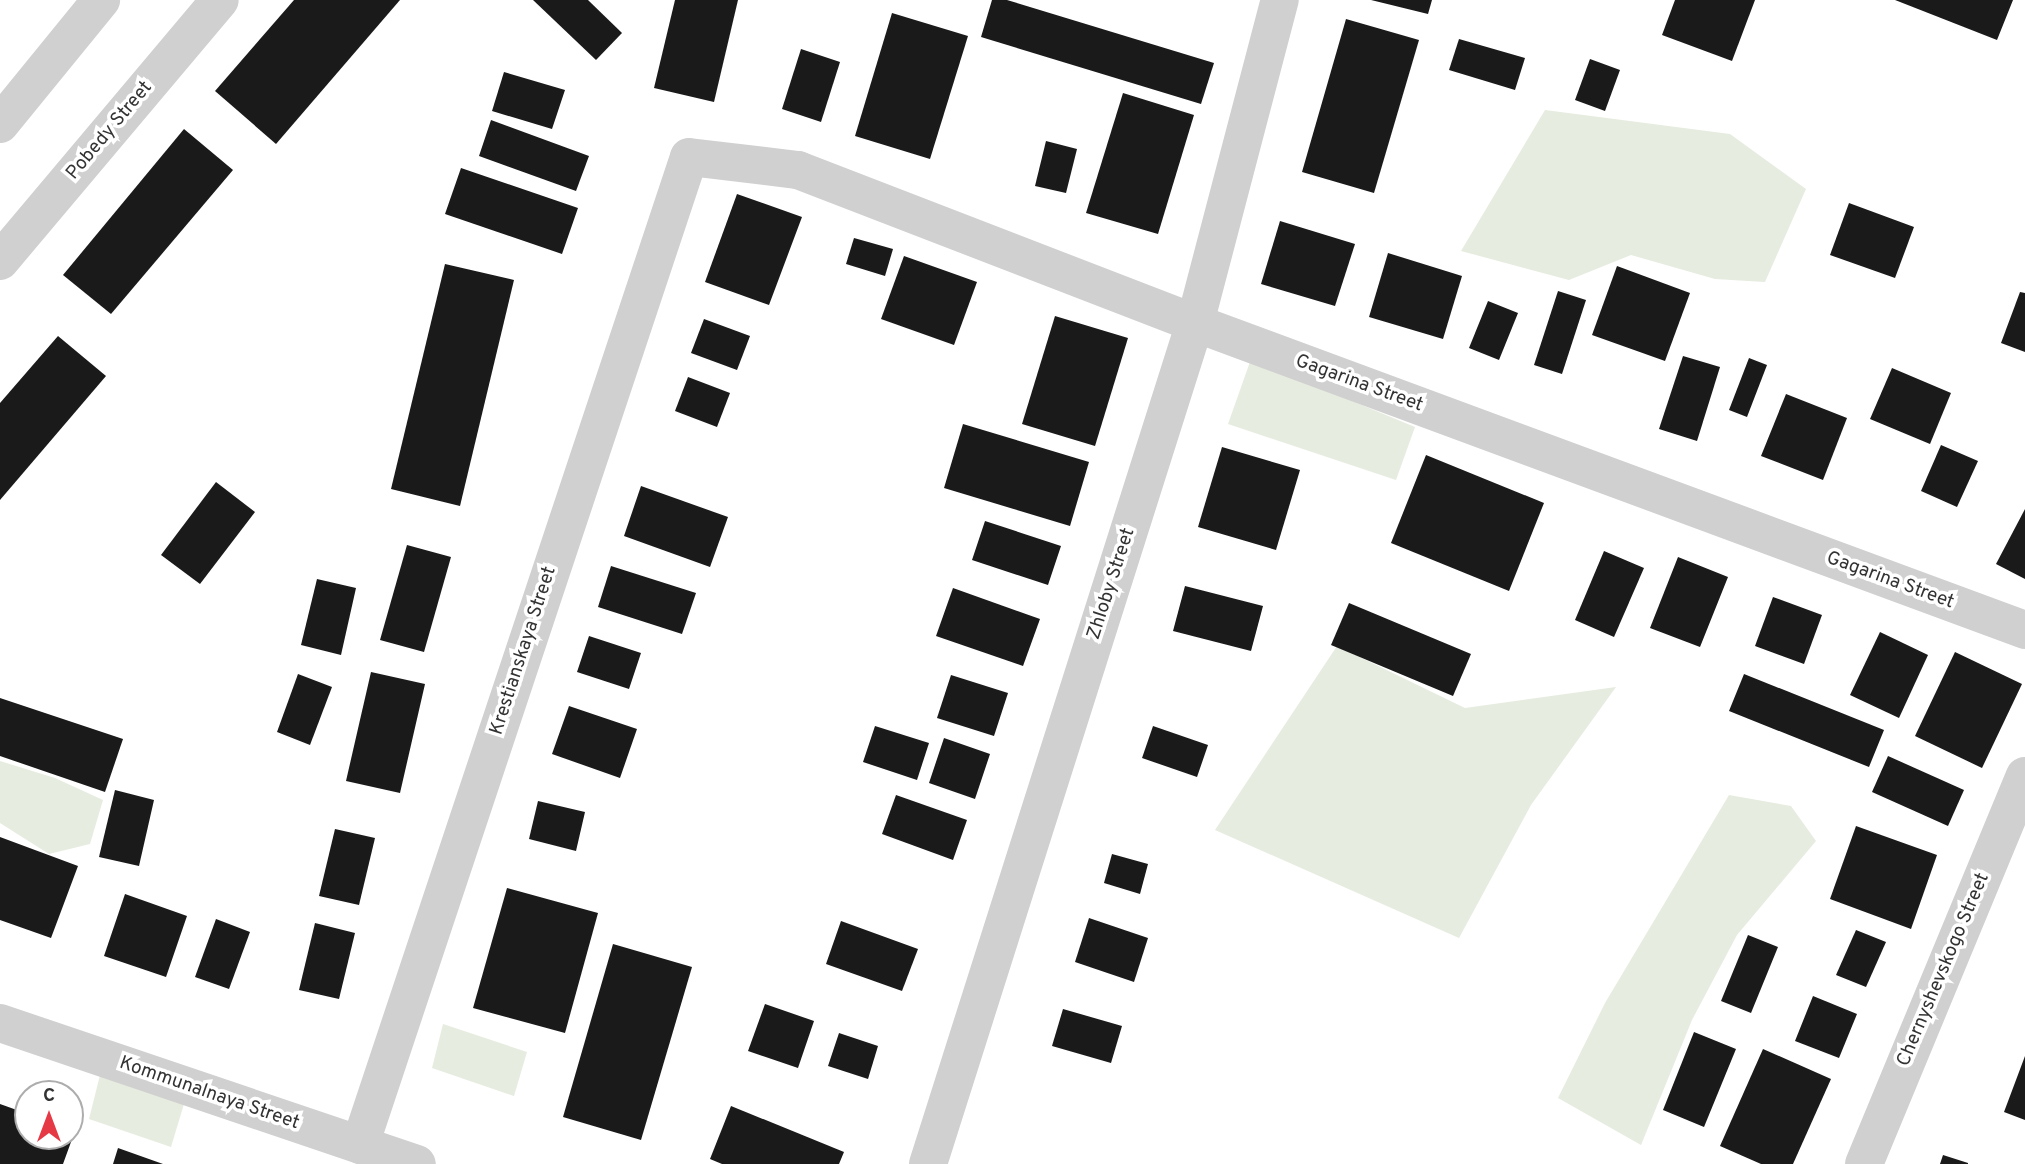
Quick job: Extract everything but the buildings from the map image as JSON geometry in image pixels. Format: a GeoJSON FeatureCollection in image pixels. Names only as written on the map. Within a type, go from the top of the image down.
{"type":"FeatureCollection","features":[{"type":"Feature","properties":{"kind":"street"},"geometry":{"type":"LineString","coordinates":[[0,124],[102,0]]}},
{"type":"Feature","properties":{"kind":"street","name":"Pobedy Street"},"geometry":{"type":"LineString","coordinates":[[0,261],[220,0]]}},
{"type":"Feature","properties":{"kind":"street","name":"Zhloby Street"},"geometry":{"type":"LineString","coordinates":[[928,1164],[1195,323],[1280,0]]}},
{"type":"Feature","properties":{"kind":"street","name":"Gagarina Street"},"geometry":{"type":"LineString","coordinates":[[689,156],[798,170],[1195,323],[2025,630]]}},
{"type":"Feature","properties":{"kind":"street","name":"Krestianskaya Street"},"geometry":{"type":"LineString","coordinates":[[360,1145],[689,156]]}},
{"type":"Feature","properties":{"kind":"street","name":"Chernyshevskogo Street"},"geometry":{"type":"LineString","coordinates":[[1864,1164],[2025,776]]}},
{"type":"Feature","properties":{"kind":"street","name":"Kommunalnaya Street"},"geometry":{"type":"LineString","coordinates":[[0,1023],[417,1164]]}},
{"type":"Feature","properties":{"kind":"shaded area"},"geometry":{"type":"Polygon","coordinates":[[[1545,110],[1730,134],[1806,189],[1765,282],[1715,279],[1631,255],[1569,280],[1461,251],[1545,110]]]}},
{"type":"Feature","properties":{"kind":"shaded area"},"geometry":{"type":"Polygon","coordinates":[[[1251,359],[1415,427],[1396,480],[1228,424],[1251,359]]]}},
{"type":"Feature","properties":{"kind":"shaded area"},"geometry":{"type":"Polygon","coordinates":[[[1337,646],[1465,708],[1616,687],[1531,805],[1459,938],[1215,830],[1337,646]]]}},
{"type":"Feature","properties":{"kind":"shaded area"},"geometry":{"type":"Polygon","coordinates":[[[0,761],[55,778],[103,800],[90,844],[49,854],[0,823],[0,761]]]}},
{"type":"Feature","properties":{"kind":"shaded area"},"geometry":{"type":"Polygon","coordinates":[[[1729,795],[1791,806],[1816,841],[1737,935],[1692,1020],[1641,1145],[1558,1098],[1605,1003],[1729,795]]]}},
{"type":"Feature","properties":{"kind":"shaded area"},"geometry":{"type":"Polygon","coordinates":[[[443,1024],[527,1052],[514,1096],[432,1068],[443,1024]]]}},
{"type":"Feature","properties":{"kind":"shaded area"},"geometry":{"type":"Polygon","coordinates":[[[100,1075],[184,1104],[171,1147],[89,1119],[100,1075]]]}}]}
